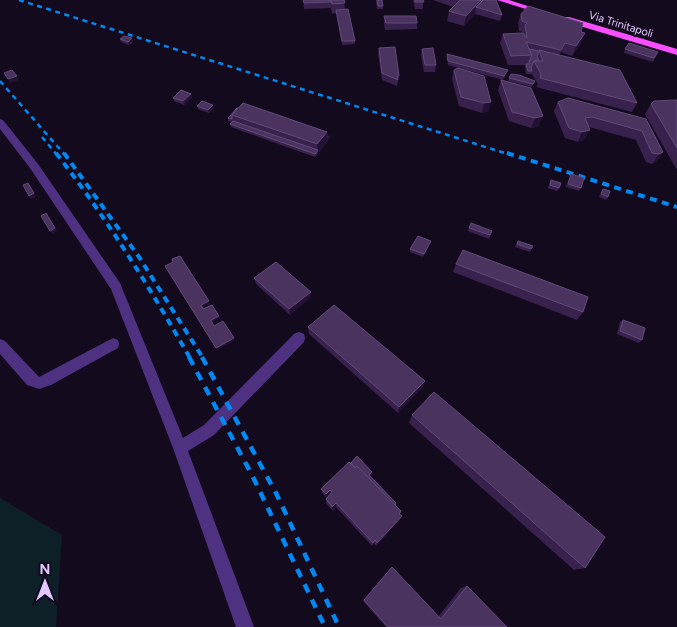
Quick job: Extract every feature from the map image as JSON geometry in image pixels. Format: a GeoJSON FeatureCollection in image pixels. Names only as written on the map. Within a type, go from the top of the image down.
{"type":"FeatureCollection","features":[{"type":"Feature","properties":{"kind":"main road"},"geometry":{"type":"LineString","coordinates":[[501,0],[549,14]]}},
{"type":"Feature","properties":{"kind":"main road","name":"Via Trinitapoli"},"geometry":{"type":"LineString","coordinates":[[558,17],[677,52]]}},
{"type":"Feature","properties":{"kind":"lane"},"geometry":{"type":"LineString","coordinates":[[0,122],[34,166],[116,288],[180,448],[245,627]]}},
{"type":"Feature","properties":{"kind":"lane"},"geometry":{"type":"LineString","coordinates":[[180,448],[210,430],[299,338]]}},
{"type":"Feature","properties":{"kind":"lane"},"geometry":{"type":"LineString","coordinates":[[0,345],[32,380],[39,383],[51,379],[113,344]]}},
{"type":"Feature","properties":{"kind":"shaded area"},"geometry":{"type":"Polygon","coordinates":[[[0,498],[62,535],[56,627],[0,627],[0,498]]]}},
{"type":"Feature","properties":{"kind":"building"},"geometry":{"type":"Polygon","coordinates":[[[303,0],[331,0],[331,2],[304,3],[303,0]]]}},
{"type":"Feature","properties":{"kind":"building"},"geometry":{"type":"Polygon","coordinates":[[[331,0],[344,0],[345,3],[332,4],[331,0]]]}},
{"type":"Feature","properties":{"kind":"building"},"geometry":{"type":"Polygon","coordinates":[[[377,0],[382,0],[383,6],[378,6],[377,0]]]}},
{"type":"Feature","properties":{"kind":"building"},"geometry":{"type":"Polygon","coordinates":[[[415,0],[423,0],[424,2],[415,2],[415,0]]]}},
{"type":"Feature","properties":{"kind":"building"},"geometry":{"type":"Polygon","coordinates":[[[460,0],[481,0],[466,16],[449,11],[460,0]]]}},
{"type":"Feature","properties":{"kind":"building"},"geometry":{"type":"Polygon","coordinates":[[[483,0],[496,0],[502,15],[476,7],[483,0]]]}},
{"type":"Feature","properties":{"kind":"building"},"geometry":{"type":"Polygon","coordinates":[[[528,6],[583,23],[581,32],[585,33],[576,46],[565,43],[561,50],[526,42],[532,55],[511,56],[503,34],[523,33],[527,38],[525,25],[527,23],[522,21],[521,14],[528,6]]]}},
{"type":"Feature","properties":{"kind":"building"},"geometry":{"type":"Polygon","coordinates":[[[348,9],[355,41],[342,41],[336,10],[348,9]]]}},
{"type":"Feature","properties":{"kind":"building"},"geometry":{"type":"Polygon","coordinates":[[[384,16],[416,16],[417,23],[386,23],[384,16]]]}},
{"type":"Feature","properties":{"kind":"building"},"geometry":{"type":"Polygon","coordinates":[[[124,36],[132,38],[128,42],[120,39],[124,36]]]}},
{"type":"Feature","properties":{"kind":"building"},"geometry":{"type":"Polygon","coordinates":[[[629,43],[658,52],[654,58],[625,49],[629,43]]]}},
{"type":"Feature","properties":{"kind":"building"},"geometry":{"type":"Polygon","coordinates":[[[395,47],[398,80],[382,73],[379,48],[395,47]]]}},
{"type":"Feature","properties":{"kind":"building"},"geometry":{"type":"Polygon","coordinates":[[[433,48],[436,65],[425,65],[422,49],[433,48]]]}},
{"type":"Feature","properties":{"kind":"building"},"geometry":{"type":"Polygon","coordinates":[[[529,49],[539,51],[537,56],[539,61],[534,61],[531,67],[532,71],[528,71],[526,64],[530,64],[532,55],[529,49]]]}},
{"type":"Feature","properties":{"kind":"building"},"geometry":{"type":"Polygon","coordinates":[[[539,50],[620,70],[637,103],[540,78],[541,74],[534,61],[543,61],[539,50]]]}},
{"type":"Feature","properties":{"kind":"building"},"geometry":{"type":"Polygon","coordinates":[[[447,54],[508,70],[504,76],[448,61],[447,54]]]}},
{"type":"Feature","properties":{"kind":"building"},"geometry":{"type":"Polygon","coordinates":[[[458,68],[484,76],[491,102],[484,103],[461,97],[454,70],[458,68]]]}},
{"type":"Feature","properties":{"kind":"building"},"geometry":{"type":"Polygon","coordinates":[[[12,70],[17,76],[8,79],[4,73],[12,70]]]}},
{"type":"Feature","properties":{"kind":"building"},"geometry":{"type":"Polygon","coordinates":[[[511,74],[535,81],[533,84],[509,78],[511,74]]]}},
{"type":"Feature","properties":{"kind":"building"},"geometry":{"type":"Polygon","coordinates":[[[501,80],[531,88],[543,116],[535,118],[512,112],[501,80]]]}},
{"type":"Feature","properties":{"kind":"building"},"geometry":{"type":"Polygon","coordinates":[[[181,90],[191,94],[183,101],[173,98],[181,90]]]}},
{"type":"Feature","properties":{"kind":"building"},"geometry":{"type":"Polygon","coordinates":[[[568,98],[646,119],[663,152],[659,154],[652,153],[642,131],[592,117],[585,118],[590,130],[582,132],[569,128],[558,102],[568,98]]]}},
{"type":"Feature","properties":{"kind":"building"},"geometry":{"type":"Polygon","coordinates":[[[677,100],[677,148],[651,104],[654,101],[677,100]]]}},
{"type":"Feature","properties":{"kind":"building"},"geometry":{"type":"Polygon","coordinates":[[[202,101],[213,105],[208,110],[197,106],[202,101]]]}},
{"type":"Feature","properties":{"kind":"building"},"geometry":{"type":"Polygon","coordinates":[[[243,103],[327,132],[317,144],[232,115],[243,103]]]}},
{"type":"Feature","properties":{"kind":"building"},"geometry":{"type":"Polygon","coordinates":[[[237,108],[232,115],[232,119],[228,118],[237,108]]]}},
{"type":"Feature","properties":{"kind":"building"},"geometry":{"type":"Polygon","coordinates":[[[233,121],[318,150],[315,154],[230,124],[233,121]]]}},
{"type":"Feature","properties":{"kind":"building"},"geometry":{"type":"Polygon","coordinates":[[[571,174],[584,178],[581,188],[568,184],[571,174]]]}},
{"type":"Feature","properties":{"kind":"building"},"geometry":{"type":"Polygon","coordinates":[[[551,180],[561,183],[559,188],[550,185],[551,180]]]}},
{"type":"Feature","properties":{"kind":"building"},"geometry":{"type":"Polygon","coordinates":[[[28,183],[34,193],[29,196],[23,185],[28,183]]]}},
{"type":"Feature","properties":{"kind":"building"},"geometry":{"type":"Polygon","coordinates":[[[603,189],[610,191],[608,197],[601,194],[603,189]]]}},
{"type":"Feature","properties":{"kind":"building"},"geometry":{"type":"Polygon","coordinates":[[[46,213],[55,228],[50,231],[41,216],[46,213]]]}},
{"type":"Feature","properties":{"kind":"building"},"geometry":{"type":"Polygon","coordinates":[[[471,223],[492,231],[490,235],[469,228],[471,223]]]}},
{"type":"Feature","properties":{"kind":"building"},"geometry":{"type":"Polygon","coordinates":[[[418,236],[431,241],[424,254],[410,249],[418,236]]]}},
{"type":"Feature","properties":{"kind":"building"},"geometry":{"type":"Polygon","coordinates":[[[518,241],[533,246],[531,249],[517,244],[518,241]]]}},
{"type":"Feature","properties":{"kind":"building"},"geometry":{"type":"Polygon","coordinates":[[[463,250],[588,297],[583,312],[456,264],[463,250]]]}},
{"type":"Feature","properties":{"kind":"building"},"geometry":{"type":"Polygon","coordinates":[[[180,256],[209,301],[201,305],[203,309],[212,305],[219,316],[211,320],[214,326],[223,321],[234,338],[216,348],[165,266],[173,262],[172,259],[180,256]]]}},
{"type":"Feature","properties":{"kind":"building"},"geometry":{"type":"Polygon","coordinates":[[[276,262],[311,292],[289,309],[254,278],[276,262]]]}},
{"type":"Feature","properties":{"kind":"building"},"geometry":{"type":"Polygon","coordinates":[[[334,305],[425,381],[399,407],[308,327],[334,305]]]}},
{"type":"Feature","properties":{"kind":"building"},"geometry":{"type":"Polygon","coordinates":[[[623,320],[645,328],[642,340],[620,331],[623,320]]]}},
{"type":"Feature","properties":{"kind":"building"},"geometry":{"type":"Polygon","coordinates":[[[434,392],[605,537],[585,568],[412,415],[434,392]]]}},
{"type":"Feature","properties":{"kind":"building"},"geometry":{"type":"Polygon","coordinates":[[[357,456],[372,472],[369,475],[396,503],[395,505],[357,466],[355,468],[351,463],[357,456]]]}},
{"type":"Feature","properties":{"kind":"building"},"geometry":{"type":"Polygon","coordinates":[[[349,462],[355,468],[357,466],[401,511],[399,514],[402,516],[377,543],[375,540],[373,543],[336,503],[332,507],[326,499],[332,492],[330,490],[326,494],[321,489],[349,462]]]}},
{"type":"Feature","properties":{"kind":"building"},"geometry":{"type":"Polygon","coordinates":[[[392,567],[441,619],[467,586],[507,627],[388,627],[364,600],[392,567]]]}},
{"type":"Feature","properties":{"kind":"railway"},"geometry":{"type":"LineString","coordinates":[[19,0],[511,155]]}},
{"type":"Feature","properties":{"kind":"railway"},"geometry":{"type":"LineString","coordinates":[[0,81],[65,155]]}},
{"type":"Feature","properties":{"kind":"railway"},"geometry":{"type":"LineString","coordinates":[[42,137],[57,155]]}},
{"type":"Feature","properties":{"kind":"railway"},"geometry":{"type":"LineString","coordinates":[[56,153],[127,253],[190,358]]}},
{"type":"Feature","properties":{"kind":"railway"},"geometry":{"type":"LineString","coordinates":[[64,153],[139,257],[203,358]]}},
{"type":"Feature","properties":{"kind":"railway"},"geometry":{"type":"LineString","coordinates":[[507,153],[677,207]]}},
{"type":"Feature","properties":{"kind":"railway"},"geometry":{"type":"LineString","coordinates":[[189,357],[253,477],[325,627]]}},
{"type":"Feature","properties":{"kind":"railway"},"geometry":{"type":"LineString","coordinates":[[202,357],[277,495],[339,627]]}}]}
